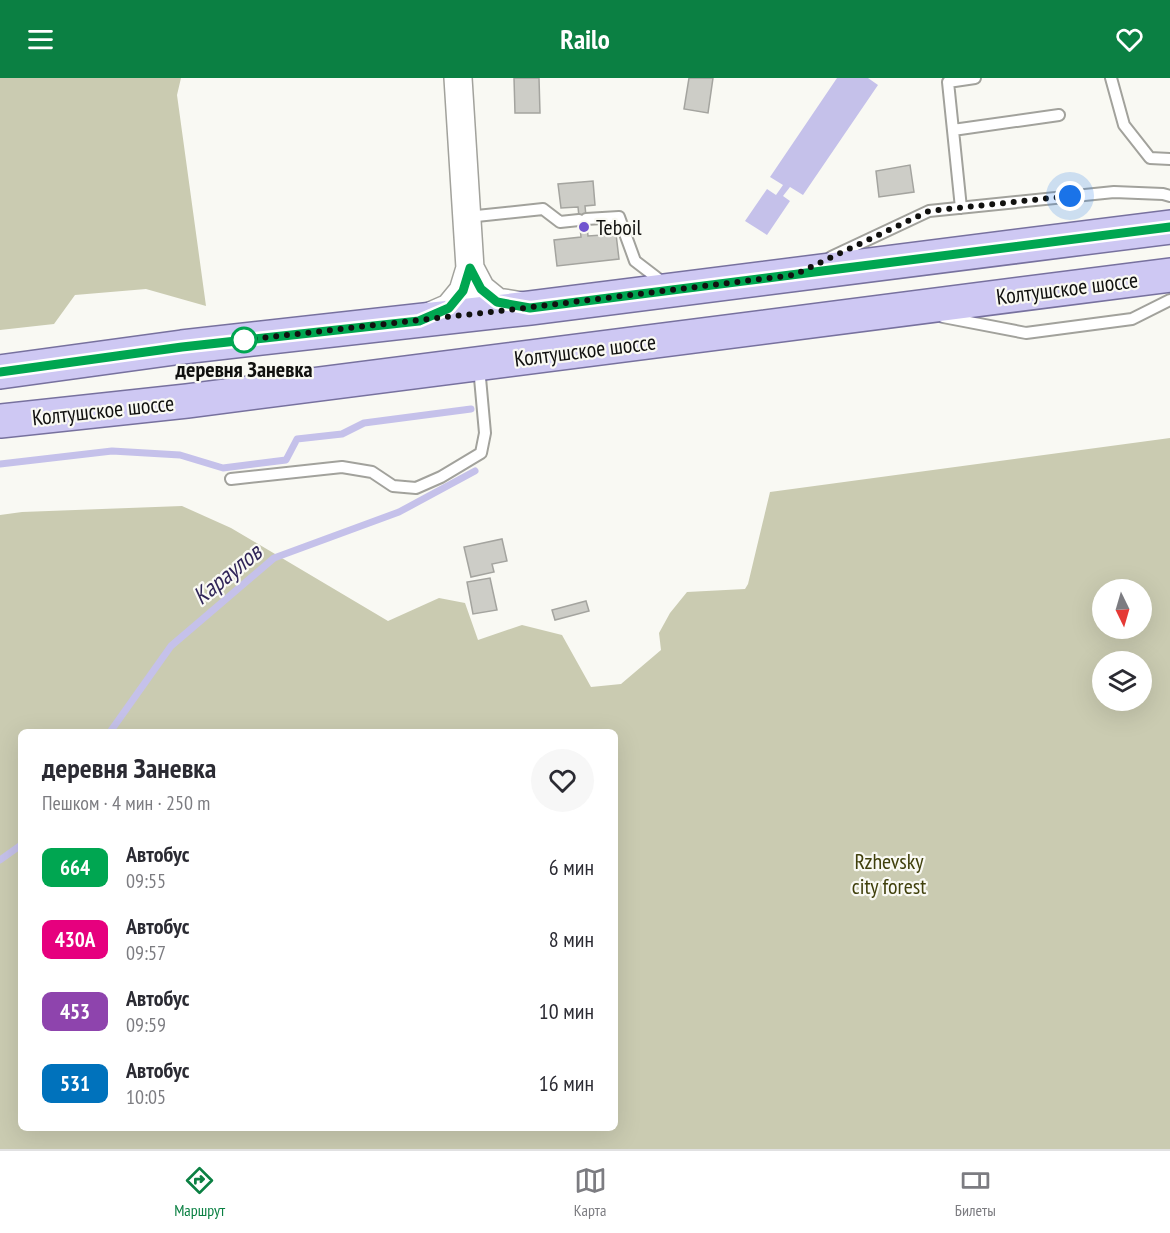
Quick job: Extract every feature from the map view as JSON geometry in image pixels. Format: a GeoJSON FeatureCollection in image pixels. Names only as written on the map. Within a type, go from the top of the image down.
{"type":"FeatureCollection","features":[{"type":"Feature","properties":{"kind":"main road"},"geometry":{"type":"LineString","coordinates":[[0,372],[182,347],[530,308],[1170,227]]}},
{"type":"Feature","properties":{"kind":"main road","name":"Колтушское шоссе"},"geometry":{"type":"LineString","coordinates":[[0,421],[187,401],[1170,275]]}},
{"type":"Feature","properties":{"kind":"street"},"geometry":{"type":"LineString","coordinates":[[419,321],[449,308],[463,291],[470,268],[458,78]]}},
{"type":"Feature","properties":{"kind":"street"},"geometry":{"type":"LineString","coordinates":[[470,268],[481,289],[497,302],[530,308]]}},
{"type":"Feature","properties":{"kind":"lane"},"geometry":{"type":"LineString","coordinates":[[961,208],[948,82],[975,78]]}},
{"type":"Feature","properties":{"kind":"lane"},"geometry":{"type":"LineString","coordinates":[[1111,78],[1124,125],[1150,158],[1170,159]]}},
{"type":"Feature","properties":{"kind":"lane"},"geometry":{"type":"LineString","coordinates":[[953,130],[1059,115]]}},
{"type":"Feature","properties":{"kind":"lane"},"geometry":{"type":"LineString","coordinates":[[794,275],[929,211],[1114,192],[1170,196]]}},
{"type":"Feature","properties":{"kind":"lane"},"geometry":{"type":"LineString","coordinates":[[466,218],[543,209],[560,222],[619,217],[635,261],[672,290]]}},
{"type":"Feature","properties":{"kind":"lane"},"geometry":{"type":"LineString","coordinates":[[901,309],[1026,333],[1132,319],[1170,300]]}},
{"type":"Feature","properties":{"kind":"lane"},"geometry":{"type":"LineString","coordinates":[[231,479],[342,467],[372,471],[393,486],[416,488],[441,477],[481,453],[485,433],[478,363]]}},
{"type":"Feature","properties":{"kind":"green space"},"geometry":{"type":"Polygon","coordinates":[[[0,78],[181,78],[177,95],[206,306],[146,289],[75,295],[54,324],[0,330],[0,78]]]}},
{"type":"Feature","properties":{"kind":"green space","name":"Rzhevsky city forest"},"geometry":{"type":"Polygon","coordinates":[[[1170,438],[1170,1149],[0,1149],[0,515],[22,512],[182,506],[231,528],[388,621],[439,598],[465,603],[478,640],[522,625],[562,635],[591,687],[621,684],[661,650],[659,633],[670,613],[687,592],[745,589],[770,492],[1170,438]]]}},
{"type":"Feature","properties":{"kind":"shaded area"},"geometry":{"type":"Polygon","coordinates":[[[837,78],[868,78],[878,85],[803,195],[790,187],[783,196],[790,201],[767,235],[745,221],[767,189],[776,195],[783,185],[770,177],[837,78]]]}},
{"type":"Feature","properties":{"kind":"building"},"geometry":{"type":"Polygon","coordinates":[[[514,78],[539,78],[540,113],[515,113],[514,78]]]}},
{"type":"Feature","properties":{"kind":"building"},"geometry":{"type":"Polygon","coordinates":[[[689,78],[713,78],[708,113],[684,109],[689,78]]]}},
{"type":"Feature","properties":{"kind":"building"},"geometry":{"type":"Polygon","coordinates":[[[910,165],[914,192],[879,197],[876,171],[910,165]]]}},
{"type":"Feature","properties":{"kind":"building","name":"Teboil"},"geometry":{"type":"Polygon","coordinates":[[[593,181],[595,205],[585,206],[588,236],[616,234],[619,259],[557,266],[554,240],[581,237],[578,207],[561,208],[558,184],[593,181]]]}},
{"type":"Feature","properties":{"kind":"building"},"geometry":{"type":"Polygon","coordinates":[[[502,539],[507,561],[492,564],[494,572],[471,577],[464,547],[502,539]]]}},
{"type":"Feature","properties":{"kind":"building"},"geometry":{"type":"Polygon","coordinates":[[[490,578],[497,610],[473,614],[467,582],[490,578]]]}},
{"type":"Feature","properties":{"kind":"building"},"geometry":{"type":"Polygon","coordinates":[[[586,601],[589,611],[555,620],[552,610],[586,601]]]}},
{"type":"Feature","properties":{"kind":"waterway"},"geometry":{"type":"LineString","coordinates":[[0,464],[112,451],[180,455],[223,468],[286,460],[297,439],[342,434],[364,423],[471,409]]}},
{"type":"Feature","properties":{"kind":"waterway","name":"Караулов"},"geometry":{"type":"LineString","coordinates":[[112,729],[171,646],[274,558],[399,512],[475,471]]}},
{"type":"Feature","properties":{"kind":"waterway","name":"Караулов"},"geometry":{"type":"LineString","coordinates":[[0,860],[18,847]]}},
{"type":"Feature","properties":{"kind":"bus line","name":"664"},"geometry":{"type":"LineString","coordinates":[[0,372],[182,347],[419,321],[449,308],[463,291],[470,268],[481,289],[497,302],[530,308],[1170,227]]}},
{"type":"Feature","properties":{"kind":"place","name":"Teboil"},"geometry":{"type":"Point","coordinates":[584,227]}},
{"type":"Feature","properties":{"kind":"place","name":"деревня Заневка"},"geometry":{"type":"Point","coordinates":[244,340]}},
{"type":"Feature","properties":{"kind":"route"},"geometry":{"type":"LineString","coordinates":[[244,340],[794,275],[929,211],[1070,196]]}}]}
